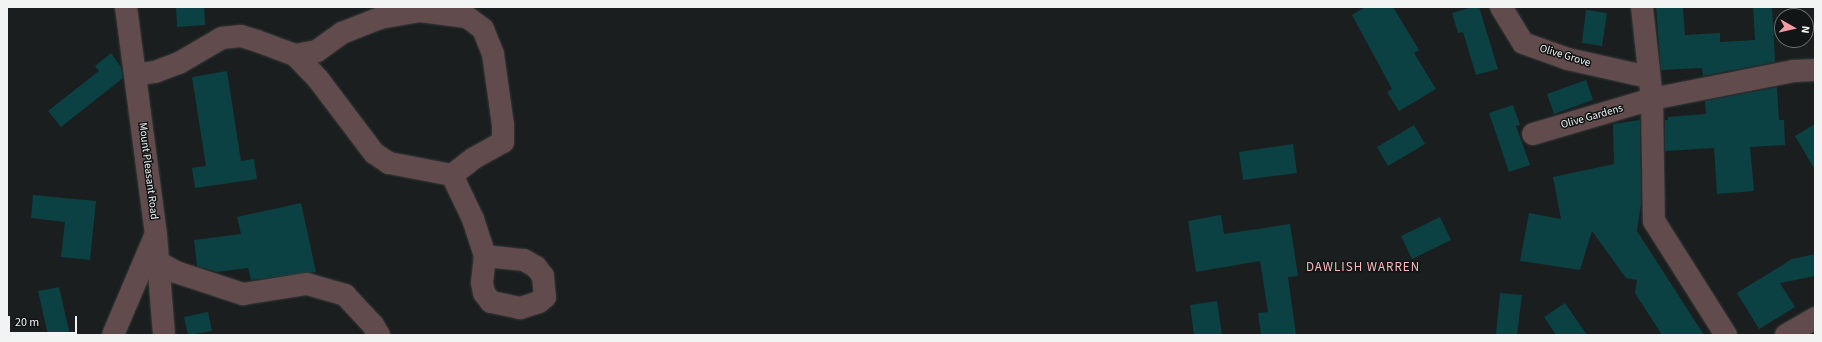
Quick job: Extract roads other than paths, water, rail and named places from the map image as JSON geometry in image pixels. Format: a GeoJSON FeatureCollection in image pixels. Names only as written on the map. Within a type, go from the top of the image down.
{"type":"FeatureCollection","features":[{"type":"Feature","properties":{"kind":"street","name":"Mount Pleasant Road"},"geometry":{"type":"LineString","coordinates":[[126,7],[156,234],[164,335]]}},
{"type":"Feature","properties":{"kind":"street","name":"Olive Grove"},"geometry":{"type":"LineString","coordinates":[[1501,7],[1523,43],[1568,59],[1648,77]]}},
{"type":"Feature","properties":{"kind":"street"},"geometry":{"type":"LineString","coordinates":[[1642,7],[1648,77],[1652,99],[1654,221],[1726,335]]}},
{"type":"Feature","properties":{"kind":"street"},"geometry":{"type":"LineString","coordinates":[[135,75],[155,72],[199,54],[222,38],[240,36],[295,55],[318,79],[374,153],[390,163],[452,175],[474,158],[503,142],[503,125],[493,54],[483,29],[467,17],[420,11],[380,18],[342,33],[317,51],[295,55]]}},
{"type":"Feature","properties":{"kind":"street","name":"Olive Gardens"},"geometry":{"type":"LineString","coordinates":[[1533,134],[1652,99],[1794,71],[1815,70]]}},
{"type":"Feature","properties":{"kind":"street"},"geometry":{"type":"LineString","coordinates":[[452,175],[473,219],[485,256]]}},
{"type":"Feature","properties":{"kind":"street"},"geometry":{"type":"LineString","coordinates":[[113,335],[156,234]]}},
{"type":"Feature","properties":{"kind":"street"},"geometry":{"type":"LineString","coordinates":[[158,262],[176,272],[243,294],[307,284],[345,296],[373,325],[379,335]]}},
{"type":"Feature","properties":{"kind":"street"},"geometry":{"type":"LineString","coordinates":[[1786,335],[1815,318]]}},
{"type":"Feature","properties":{"kind":"district","name":"DAWLISH WARREN"},"geometry":{"type":"Point","coordinates":[1363,267]}}]}
